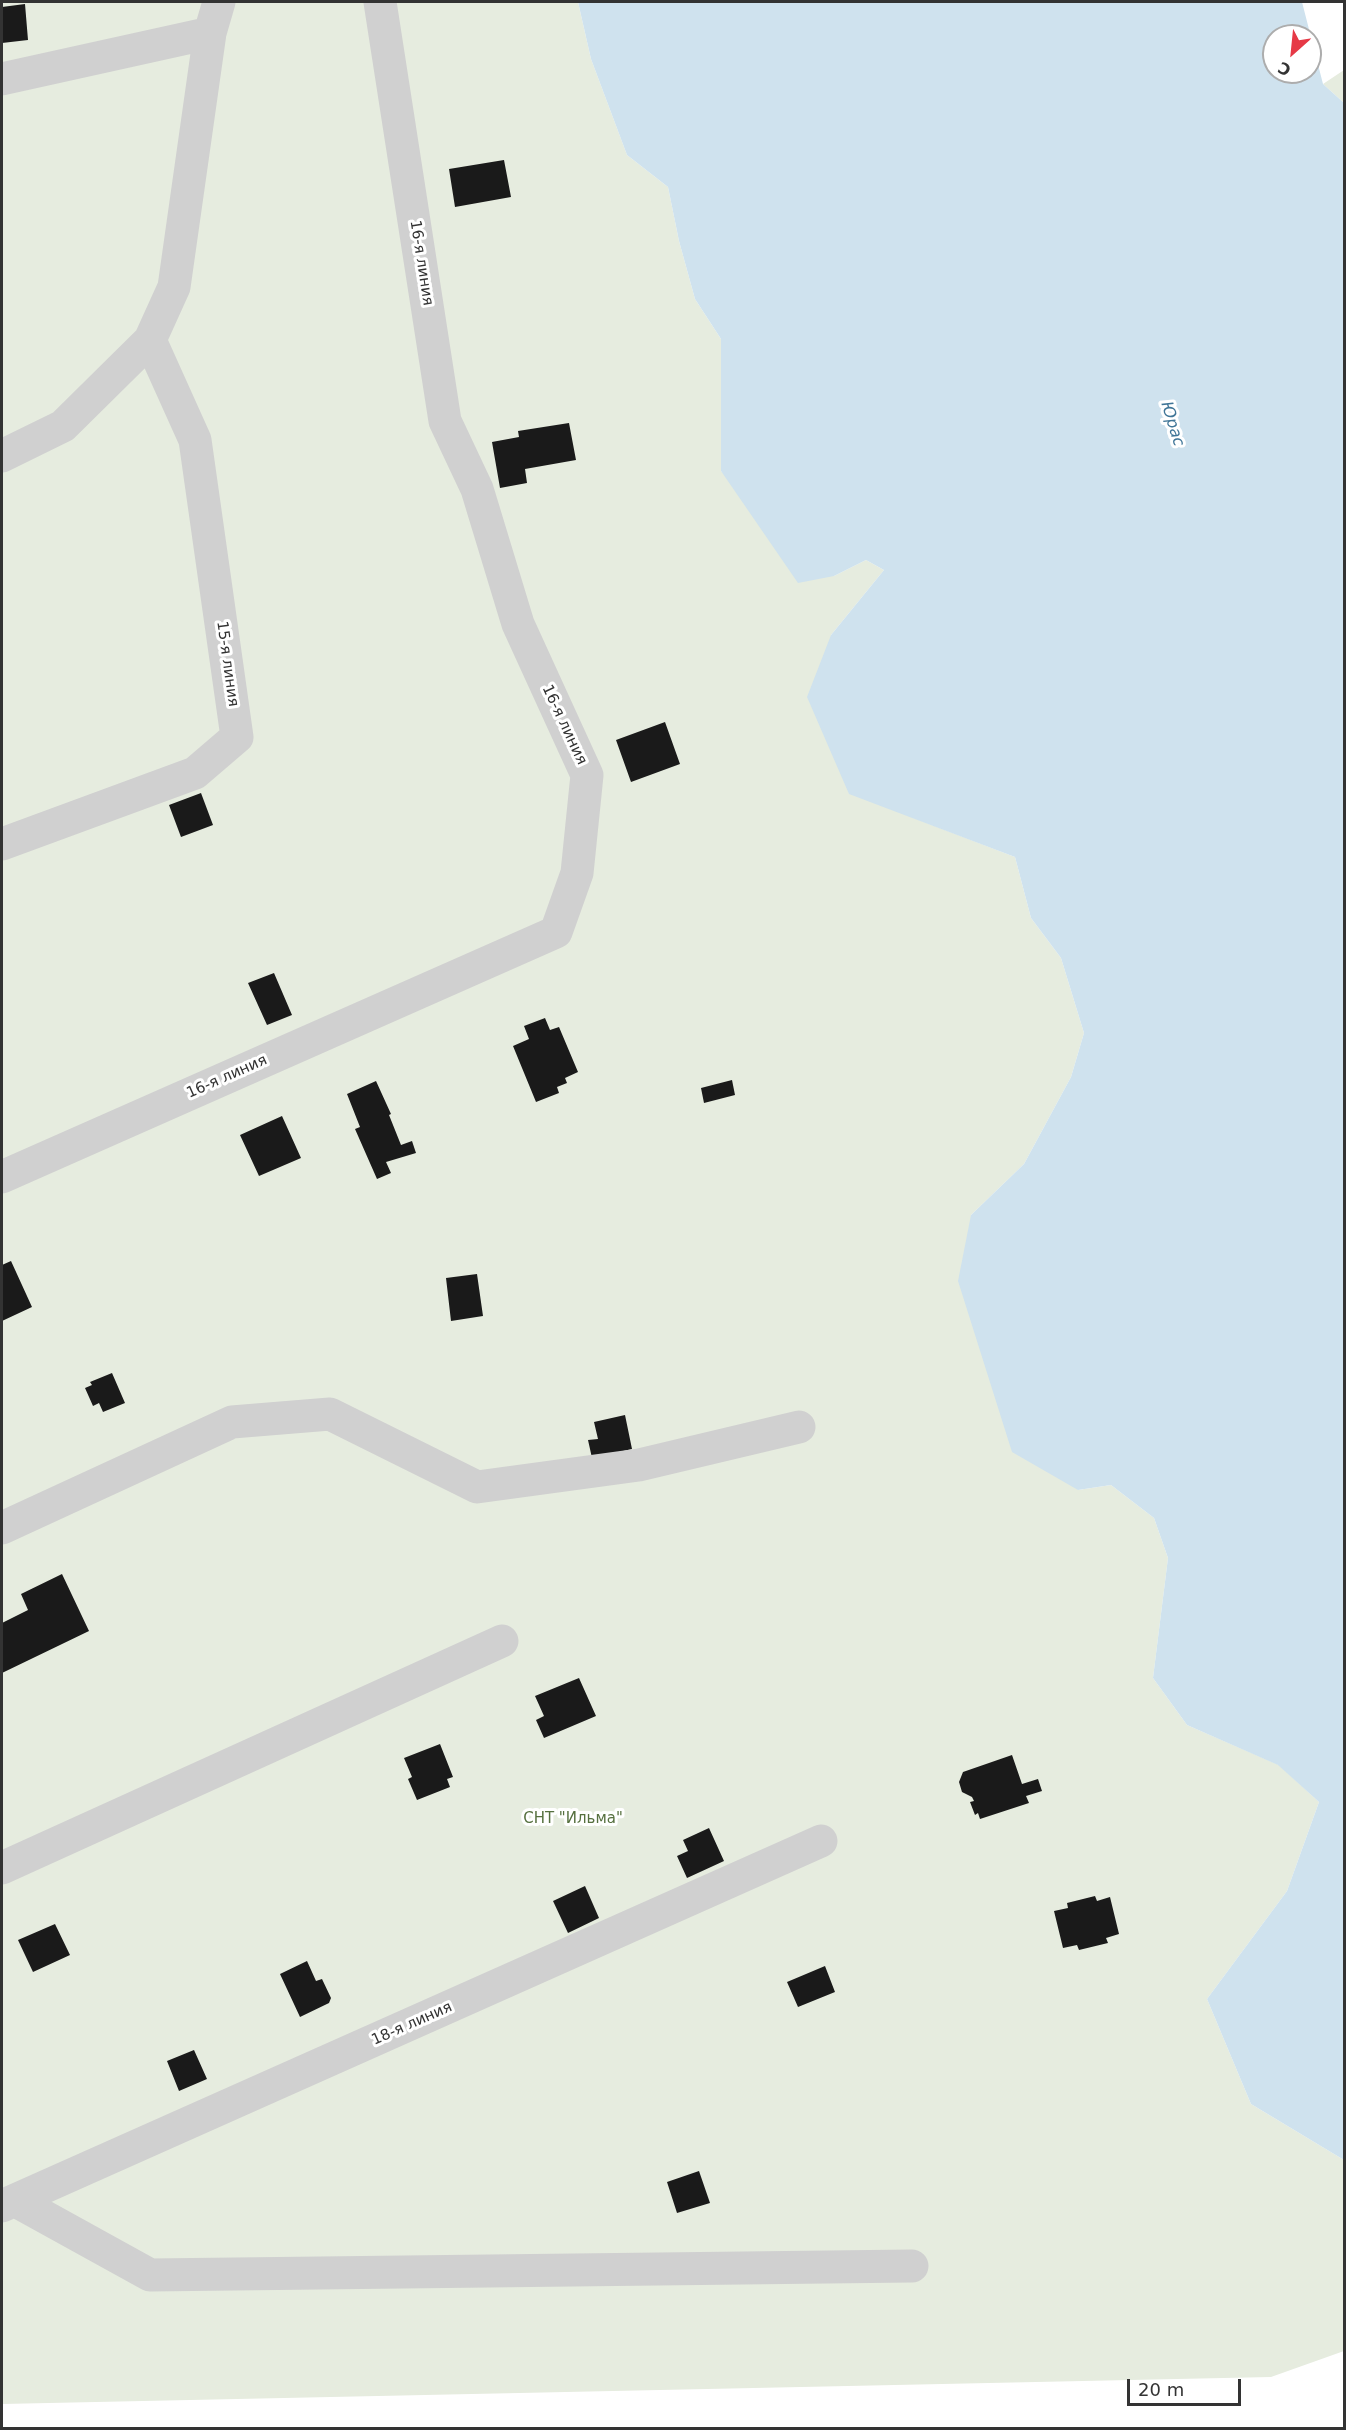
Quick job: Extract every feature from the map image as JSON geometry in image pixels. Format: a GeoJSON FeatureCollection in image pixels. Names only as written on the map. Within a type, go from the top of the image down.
{"type":"FeatureCollection","features":[{"type":"Feature","properties":{"kind":"street"},"geometry":{"type":"LineString","coordinates":[[2,456],[63,426],[150,340],[174,287],[210,33],[219,2]]}},
{"type":"Feature","properties":{"kind":"street","name":"16-я линия"},"geometry":{"type":"LineString","coordinates":[[2,1177],[556,932],[577,873],[587,775],[518,624],[477,489],[446,421],[380,2]]}},
{"type":"Feature","properties":{"kind":"street"},"geometry":{"type":"LineString","coordinates":[[2,79],[210,33]]}},
{"type":"Feature","properties":{"kind":"street","name":"15-я линия"},"geometry":{"type":"LineString","coordinates":[[2,844],[195,773],[237,737],[195,440],[150,340]]}},
{"type":"Feature","properties":{"kind":"street"},"geometry":{"type":"LineString","coordinates":[[2,1528],[232,1422],[330,1413],[477,1487],[639,1465],[799,1427]]}},
{"type":"Feature","properties":{"kind":"street"},"geometry":{"type":"LineString","coordinates":[[2,1868],[502,1641]]}},
{"type":"Feature","properties":{"kind":"street","name":"18-я линия"},"geometry":{"type":"LineString","coordinates":[[9,2203],[821,1841]]}},
{"type":"Feature","properties":{"kind":"street"},"geometry":{"type":"LineString","coordinates":[[9,2203],[150,2275],[912,2266]]}},
{"type":"Feature","properties":{"kind":"green space","name":"СНТ \"Ильма\""},"geometry":{"type":"Polygon","coordinates":[[[2,2],[578,2],[591,59],[627,155],[668,187],[679,241],[695,299],[721,339],[721,471],[834,576],[866,560],[884,570],[831,635],[849,793],[1015,857],[1031,918],[1061,958],[1084,1033],[1071,1077],[1024,1164],[971,1215],[1078,1490],[1111,1485],[1154,1518],[1168,1558],[1153,1678],[1187,1725],[1279,1765],[1319,1802],[1287,1891],[1207,1999],[1251,2104],[1344,2160],[1344,2351],[1271,2377],[2,2404],[2,2]]]}},
{"type":"Feature","properties":{"kind":"green space"},"geometry":{"type":"Polygon","coordinates":[[[1344,70],[1344,103],[1323,84],[1344,70]]]}},
{"type":"Feature","properties":{"kind":"water","name":"Юрас"},"geometry":{"type":"Polygon","coordinates":[[[578,2],[1302,2],[1308,24],[1262,24],[1262,84],[1322,84],[1322,80],[1323,84],[1344,103],[1344,2160],[1251,2104],[1207,1999],[1287,1891],[1319,1802],[1278,1765],[1187,1725],[1153,1678],[1168,1558],[1154,1518],[1111,1485],[1078,1490],[1012,1452],[958,1281],[971,1215],[1024,1164],[1071,1077],[1084,1033],[1061,958],[1031,918],[1015,857],[849,794],[807,697],[831,635],[884,570],[866,560],[834,576],[798,583],[721,471],[721,339],[695,299],[679,241],[668,187],[627,155],[591,59],[578,2]]]}},
{"type":"Feature","properties":{"kind":"building"},"geometry":{"type":"Polygon","coordinates":[[[25,4],[28,40],[2,43],[2,7],[25,4]]]}},
{"type":"Feature","properties":{"kind":"building"},"geometry":{"type":"Polygon","coordinates":[[[504,160],[511,197],[455,207],[449,169],[504,160]]]}},
{"type":"Feature","properties":{"kind":"building"},"geometry":{"type":"Polygon","coordinates":[[[569,423],[576,460],[525,469],[527,483],[500,488],[492,442],[519,437],[518,431],[569,423]]]}},
{"type":"Feature","properties":{"kind":"building"},"geometry":{"type":"Polygon","coordinates":[[[665,722],[680,764],[631,782],[616,740],[665,722]]]}},
{"type":"Feature","properties":{"kind":"building"},"geometry":{"type":"Polygon","coordinates":[[[201,793],[213,825],[181,837],[169,805],[201,793]]]}},
{"type":"Feature","properties":{"kind":"building"},"geometry":{"type":"Polygon","coordinates":[[[274,973],[292,1015],[267,1025],[248,983],[274,973]]]}},
{"type":"Feature","properties":{"kind":"building"},"geometry":{"type":"Polygon","coordinates":[[[545,1018],[550,1030],[559,1027],[578,1072],[565,1078],[567,1083],[557,1087],[559,1093],[536,1102],[513,1046],[529,1039],[524,1026],[545,1018]]]}},
{"type":"Feature","properties":{"kind":"building"},"geometry":{"type":"Polygon","coordinates":[[[732,1080],[735,1095],[704,1103],[701,1088],[732,1080]]]}},
{"type":"Feature","properties":{"kind":"building"},"geometry":{"type":"Polygon","coordinates":[[[376,1081],[391,1114],[389,1115],[401,1145],[412,1141],[416,1153],[386,1162],[391,1173],[377,1179],[355,1129],[360,1127],[347,1094],[376,1081]]]}},
{"type":"Feature","properties":{"kind":"building"},"geometry":{"type":"Polygon","coordinates":[[[282,1116],[301,1158],[259,1176],[240,1135],[282,1116]]]}},
{"type":"Feature","properties":{"kind":"building"},"geometry":{"type":"Polygon","coordinates":[[[11,1261],[32,1307],[2,1321],[2,1265],[11,1261]]]}},
{"type":"Feature","properties":{"kind":"building"},"geometry":{"type":"Polygon","coordinates":[[[477,1274],[483,1316],[451,1321],[446,1278],[477,1274]]]}},
{"type":"Feature","properties":{"kind":"building"},"geometry":{"type":"Polygon","coordinates":[[[112,1373],[125,1403],[103,1412],[99,1403],[93,1406],[85,1388],[92,1385],[90,1382],[112,1373]]]}},
{"type":"Feature","properties":{"kind":"building"},"geometry":{"type":"Polygon","coordinates":[[[625,1415],[632,1449],[592,1458],[588,1440],[598,1439],[594,1422],[625,1415]]]}},
{"type":"Feature","properties":{"kind":"building"},"geometry":{"type":"Polygon","coordinates":[[[62,1574],[89,1631],[2,1673],[2,1623],[28,1610],[21,1594],[62,1574]]]}},
{"type":"Feature","properties":{"kind":"building"},"geometry":{"type":"Polygon","coordinates":[[[579,1678],[596,1716],[544,1738],[536,1720],[544,1716],[535,1696],[579,1678]]]}},
{"type":"Feature","properties":{"kind":"building"},"geometry":{"type":"Polygon","coordinates":[[[440,1744],[453,1777],[447,1779],[450,1787],[417,1800],[408,1779],[412,1777],[404,1758],[440,1744]]]}},
{"type":"Feature","properties":{"kind":"building"},"geometry":{"type":"Polygon","coordinates":[[[1012,1755],[1022,1784],[1038,1779],[1042,1791],[1026,1796],[1029,1803],[980,1819],[978,1813],[975,1815],[970,1802],[974,1801],[972,1797],[962,1792],[959,1782],[963,1772],[1012,1755]]]}},
{"type":"Feature","properties":{"kind":"building"},"geometry":{"type":"Polygon","coordinates":[[[709,1828],[724,1861],[687,1878],[677,1856],[688,1851],[683,1840],[709,1828]]]}},
{"type":"Feature","properties":{"kind":"building"},"geometry":{"type":"Polygon","coordinates":[[[585,1886],[599,1918],[568,1933],[553,1901],[585,1886]]]}},
{"type":"Feature","properties":{"kind":"building"},"geometry":{"type":"Polygon","coordinates":[[[1095,1896],[1097,1901],[1110,1897],[1119,1934],[1106,1938],[1108,1943],[1079,1950],[1077,1945],[1063,1948],[1054,1911],[1068,1908],[1067,1903],[1095,1896]]]}},
{"type":"Feature","properties":{"kind":"building"},"geometry":{"type":"Polygon","coordinates":[[[55,1924],[70,1955],[33,1972],[18,1940],[55,1924]]]}},
{"type":"Feature","properties":{"kind":"building"},"geometry":{"type":"Polygon","coordinates":[[[307,1961],[316,1981],[322,1979],[331,1998],[329,2003],[300,2017],[280,1974],[307,1961]]]}},
{"type":"Feature","properties":{"kind":"building"},"geometry":{"type":"Polygon","coordinates":[[[825,1966],[835,1992],[798,2007],[787,1982],[825,1966]]]}},
{"type":"Feature","properties":{"kind":"building"},"geometry":{"type":"Polygon","coordinates":[[[194,2050],[207,2079],[179,2091],[167,2061],[194,2050]]]}},
{"type":"Feature","properties":{"kind":"building"},"geometry":{"type":"Polygon","coordinates":[[[699,2171],[710,2203],[677,2213],[667,2182],[699,2171]]]}}]}
